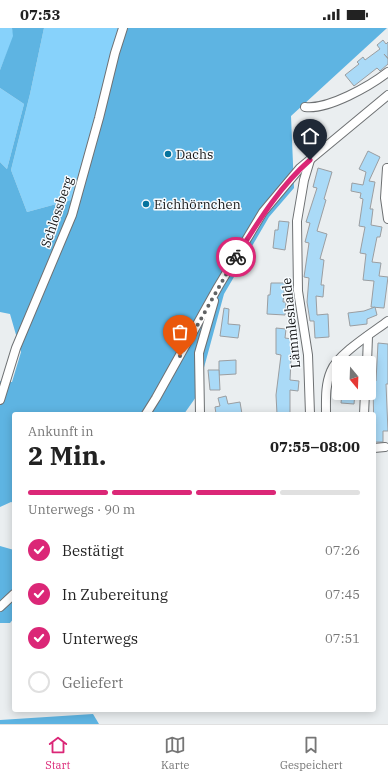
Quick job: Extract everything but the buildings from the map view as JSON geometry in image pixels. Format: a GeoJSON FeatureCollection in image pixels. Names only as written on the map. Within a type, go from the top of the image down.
{"type":"FeatureCollection","features":[{"type":"Feature","properties":{"kind":"street","name":"Schlossberg"},"geometry":{"type":"LineString","coordinates":[[0,400],[16,348],[72,215],[123,28]]}},
{"type":"Feature","properties":{"kind":"street"},"geometry":{"type":"LineString","coordinates":[[305,107],[322,105],[346,97],[388,72]]}},
{"type":"Feature","properties":{"kind":"street"},"geometry":{"type":"LineString","coordinates":[[147,412],[218,287],[263,212],[300,168],[387,95]]}},
{"type":"Feature","properties":{"kind":"street","name":"Lämmleshalde"},"geometry":{"type":"LineString","coordinates":[[310,160],[304,180],[297,221],[298,291],[308,356],[310,412]]}},
{"type":"Feature","properties":{"kind":"street"},"geometry":{"type":"LineString","coordinates":[[387,168],[385,198],[388,219]]}},
{"type":"Feature","properties":{"kind":"street"},"geometry":{"type":"LineString","coordinates":[[200,412],[199,353],[218,287]]}},
{"type":"Feature","properties":{"kind":"street"},"geometry":{"type":"LineString","coordinates":[[326,412],[326,390],[331,372],[338,360],[388,321]]}},
{"type":"Feature","properties":{"kind":"street"},"geometry":{"type":"LineString","coordinates":[[367,356],[368,336]]}},
{"type":"Feature","properties":{"kind":"street"},"geometry":{"type":"LineString","coordinates":[[364,412],[365,400]]}},
{"type":"Feature","properties":{"kind":"street"},"geometry":{"type":"LineString","coordinates":[[376,448],[385,447]]}},
{"type":"Feature","properties":{"kind":"street"},"geometry":{"type":"LineString","coordinates":[[2,601],[12,595]]}},
{"type":"Feature","properties":{"kind":"shaded area"},"geometry":{"type":"Polygon","coordinates":[[[0,28],[12,28],[14,36],[0,70],[0,28]]]}},
{"type":"Feature","properties":{"kind":"shaded area"},"geometry":{"type":"Polygon","coordinates":[[[12,28],[44,28],[30,94],[11,170],[27,212],[71,200],[120,28],[387,28],[291,116],[294,188],[269,217],[224,294],[196,397],[185,412],[12,412],[12,502],[0,507],[0,381],[12,382],[21,352],[10,314],[0,312],[0,162],[7,169],[24,104],[0,88],[0,70],[13,36],[12,28]]]}},
{"type":"Feature","properties":{"kind":"shaded area"},"geometry":{"type":"Polygon","coordinates":[[[44,28],[120,28],[71,200],[27,212],[11,170],[30,94],[44,28]]]}},
{"type":"Feature","properties":{"kind":"shaded area"},"geometry":{"type":"Polygon","coordinates":[[[0,88],[24,104],[7,169],[0,162],[0,88]]]}},
{"type":"Feature","properties":{"kind":"shaded area"},"geometry":{"type":"Polygon","coordinates":[[[0,546],[12,549],[12,620],[10,623],[0,623],[0,546]]]}},
{"type":"Feature","properties":{"kind":"shaded area"},"geometry":{"type":"Polygon","coordinates":[[[93,714],[99,724],[0,724],[0,720],[93,714]]]}},
{"type":"Feature","properties":{"kind":"way so far"},"geometry":{"type":"LineString","coordinates":[[180,356],[236,257]]}},
{"type":"Feature","properties":{"kind":"place","name":"Dachs"},"geometry":{"type":"Point","coordinates":[168,154]}},
{"type":"Feature","properties":{"kind":"place","name":"Eichhörnchen"},"geometry":{"type":"Point","coordinates":[146,204]}},
{"type":"Feature","properties":{"kind":"route"},"geometry":{"type":"LineString","coordinates":[[236,257],[263,212],[300,168],[310,160]]}}]}
